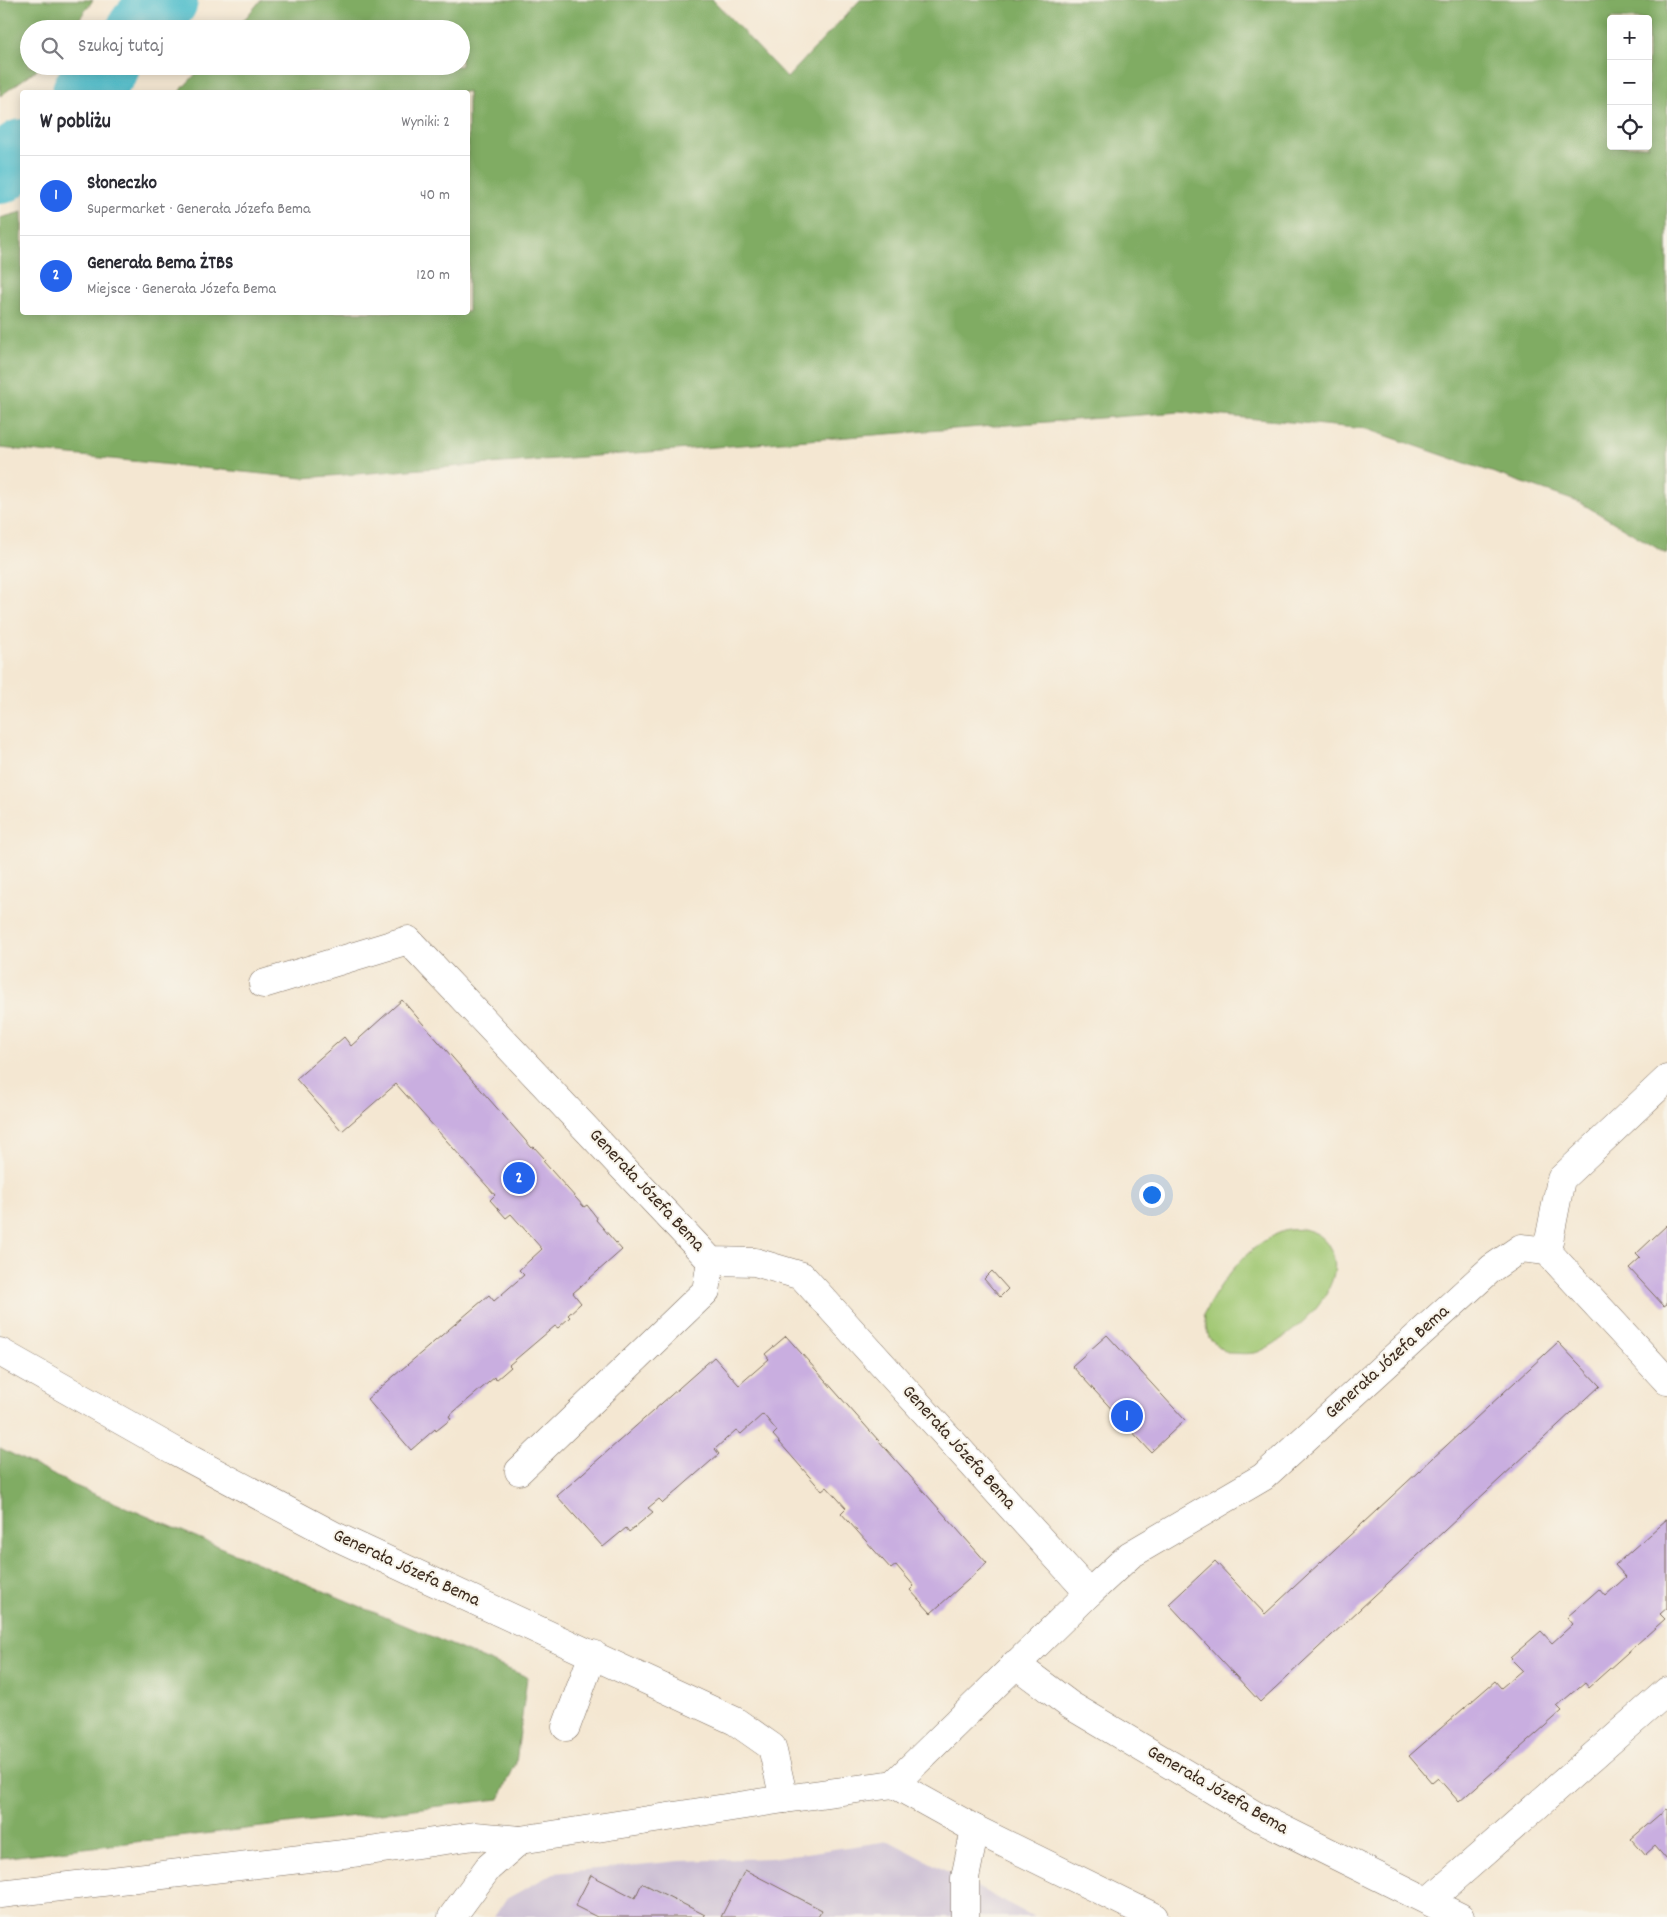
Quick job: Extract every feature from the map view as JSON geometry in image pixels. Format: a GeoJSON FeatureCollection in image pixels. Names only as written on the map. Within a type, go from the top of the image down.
{"type":"FeatureCollection","features":[{"type":"Feature","properties":{"kind":"street","name":"Generała Józefa Bema"},"geometry":{"type":"LineString","coordinates":[[264,984],[408,940],[711,1261],[754,1262],[802,1276],[1089,1592]]}},
{"type":"Feature","properties":{"kind":"street"},"geometry":{"type":"LineString","coordinates":[[1667,1079],[1561,1179],[1547,1251],[1667,1381]]}},
{"type":"Feature","properties":{"kind":"street","name":"Generała Józefa Bema"},"geometry":{"type":"LineString","coordinates":[[894,1784],[1089,1592],[1130,1555],[1263,1477],[1492,1268],[1521,1248],[1547,1251]]}},
{"type":"Feature","properties":{"kind":"street"},"geometry":{"type":"LineString","coordinates":[[519,1471],[706,1291],[711,1261]]}},
{"type":"Feature","properties":{"kind":"street","name":"Generała Józefa Bema"},"geometry":{"type":"LineString","coordinates":[[0,1352],[175,1451],[334,1536],[736,1720],[772,1747],[784,1799]]}},
{"type":"Feature","properties":{"kind":"street"},"geometry":{"type":"LineString","coordinates":[[566,1726],[593,1654]]}},
{"type":"Feature","properties":{"kind":"street","name":"Generała Józefa Bema"},"geometry":{"type":"LineString","coordinates":[[1015,1664],[1070,1705],[1260,1818],[1460,1917]]}},
{"type":"Feature","properties":{"kind":"street"},"geometry":{"type":"LineString","coordinates":[[1429,1901],[1667,1690]]}},
{"type":"Feature","properties":{"kind":"street"},"geometry":{"type":"LineString","coordinates":[[0,1894],[369,1851],[475,1836],[520,1840],[894,1784],[975,1829],[1154,1917]]}},
{"type":"Feature","properties":{"kind":"street"},"geometry":{"type":"LineString","coordinates":[[965,1917],[964,1878],[975,1829]]}},
{"type":"Feature","properties":{"kind":"street"},"geometry":{"type":"LineString","coordinates":[[452,1917],[488,1868],[520,1840]]}},
{"type":"Feature","properties":{"kind":"shaded area"},"geometry":{"type":"Polygon","coordinates":[[[889,1841],[1034,1917],[494,1917],[506,1899],[554,1873],[680,1861],[771,1858],[889,1841]]]}},
{"type":"Feature","properties":{"kind":"green space"},"geometry":{"type":"Polygon","coordinates":[[[0,0],[93,0],[79,20],[20,20],[20,75],[29,75],[0,96],[0,0]]]}},
{"type":"Feature","properties":{"kind":"green space"},"geometry":{"type":"Polygon","coordinates":[[[261,0],[713,0],[787,78],[860,0],[1667,0],[1667,554],[1581,503],[1367,429],[1180,412],[303,478],[0,448],[0,218],[20,213],[20,315],[470,315],[470,90],[181,90],[195,75],[470,75],[470,20],[244,20],[261,0]]]}},
{"type":"Feature","properties":{"kind":"green space"},"geometry":{"type":"Polygon","coordinates":[[[1303,1229],[1319,1235],[1325,1240],[1335,1263],[1333,1279],[1325,1295],[1301,1324],[1271,1345],[1254,1353],[1227,1353],[1209,1338],[1203,1315],[1210,1302],[1236,1266],[1258,1245],[1284,1231],[1303,1229]]]}},
{"type":"Feature","properties":{"kind":"green space"},"geometry":{"type":"Polygon","coordinates":[[[0,1448],[73,1485],[527,1677],[516,1763],[499,1799],[0,1858],[0,1448]]]}},
{"type":"Feature","properties":{"kind":"building"},"geometry":{"type":"Polygon","coordinates":[[[402,1000],[532,1148],[534,1147],[545,1159],[543,1161],[584,1207],[587,1205],[597,1218],[596,1220],[622,1250],[573,1293],[581,1303],[568,1315],[570,1317],[558,1328],[555,1326],[509,1365],[511,1367],[496,1380],[495,1377],[449,1416],[451,1419],[436,1431],[435,1429],[411,1450],[367,1399],[489,1295],[494,1301],[524,1275],[519,1270],[542,1249],[511,1214],[506,1218],[490,1200],[495,1195],[396,1084],[342,1131],[296,1079],[344,1037],[351,1046],[402,1000]]]}},
{"type":"Feature","properties":{"kind":"building"},"geometry":{"type":"Polygon","coordinates":[[[1667,1225],[1667,1304],[1664,1306],[1629,1268],[1640,1258],[1636,1254],[1667,1225]]]}},
{"type":"Feature","properties":{"kind":"building"},"geometry":{"type":"Polygon","coordinates":[[[992,1271],[1008,1289],[1000,1297],[984,1279],[992,1271]]]}},
{"type":"Feature","properties":{"kind":"building"},"geometry":{"type":"Polygon","coordinates":[[[1107,1335],[1185,1420],[1151,1452],[1072,1366],[1107,1335]]]}},
{"type":"Feature","properties":{"kind":"building"},"geometry":{"type":"Polygon","coordinates":[[[786,1336],[987,1563],[931,1613],[910,1590],[914,1586],[896,1565],[891,1569],[841,1513],[846,1508],[827,1487],[822,1491],[773,1435],[777,1431],[763,1414],[741,1434],[736,1430],[715,1449],[719,1454],[663,1503],[659,1499],[648,1508],[653,1512],[629,1532],[626,1528],[603,1547],[557,1496],[714,1357],[739,1385],[769,1359],[765,1354],[786,1336]]]}},
{"type":"Feature","properties":{"kind":"building"},"geometry":{"type":"Polygon","coordinates":[[[1558,1342],[1600,1386],[1260,1702],[1169,1604],[1215,1561],[1265,1614],[1558,1342]]]}},
{"type":"Feature","properties":{"kind":"building"},"geometry":{"type":"Polygon","coordinates":[[[1667,1519],[1667,1608],[1660,1614],[1665,1619],[1589,1687],[1585,1682],[1557,1706],[1562,1711],[1459,1802],[1438,1778],[1432,1783],[1409,1756],[1495,1681],[1501,1688],[1522,1670],[1510,1658],[1541,1631],[1552,1643],[1573,1624],[1567,1617],[1599,1589],[1605,1596],[1626,1577],[1615,1565],[1667,1519]]]}},
{"type":"Feature","properties":{"kind":"building"},"geometry":{"type":"Polygon","coordinates":[[[1667,1808],[1667,1860],[1655,1846],[1645,1855],[1631,1839],[1667,1808]]]}},
{"type":"Feature","properties":{"kind":"building"},"geometry":{"type":"Polygon","coordinates":[[[745,1870],[822,1910],[818,1917],[721,1917],[745,1870]]]}},
{"type":"Feature","properties":{"kind":"building"},"geometry":{"type":"Polygon","coordinates":[[[591,1875],[635,1898],[642,1883],[705,1915],[704,1917],[597,1917],[575,1906],[591,1875]]]}},
{"type":"Feature","properties":{"kind":"waterway"},"geometry":{"type":"LineString","coordinates":[[148,20],[165,0]]}},
{"type":"Feature","properties":{"kind":"waterway"},"geometry":{"type":"LineString","coordinates":[[87,90],[99,75]]}},
{"type":"Feature","properties":{"kind":"waterway"},"geometry":{"type":"LineString","coordinates":[[0,171],[20,154]]}},
{"type":"Feature","properties":{"kind":"place","name":"Generała Bema ŻTBS"},"geometry":{"type":"Point","coordinates":[519,1178]}},
{"type":"Feature","properties":{"kind":"place","name":"Słoneczko"},"geometry":{"type":"Point","coordinates":[1127,1416]}}]}
